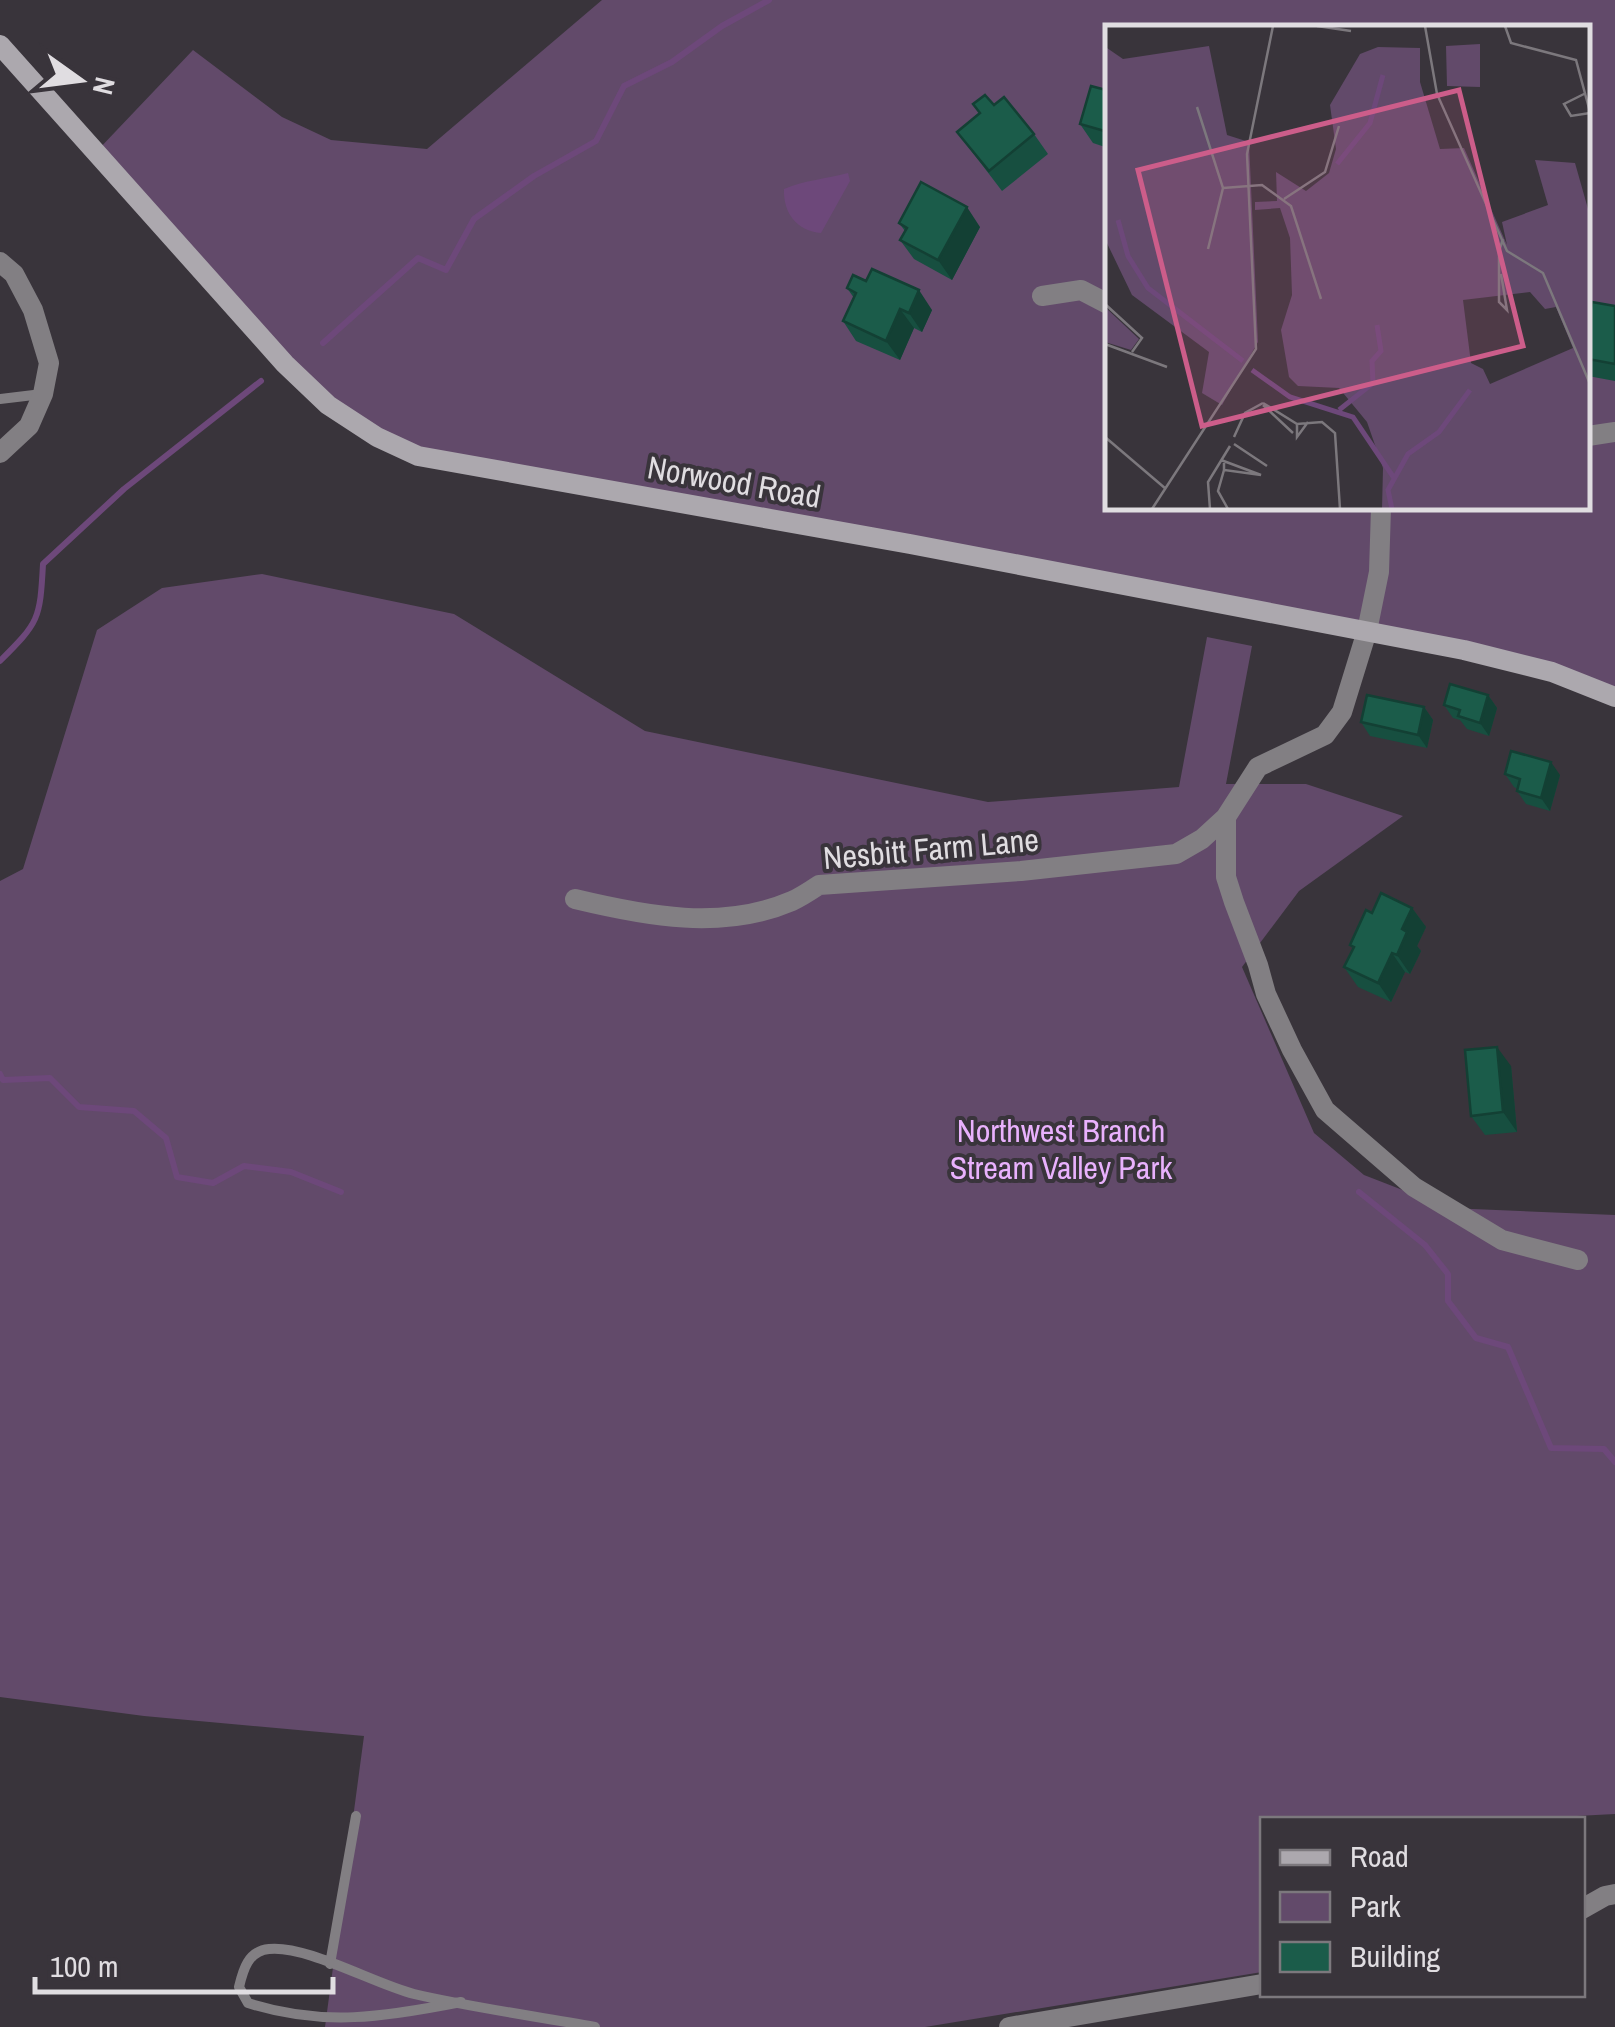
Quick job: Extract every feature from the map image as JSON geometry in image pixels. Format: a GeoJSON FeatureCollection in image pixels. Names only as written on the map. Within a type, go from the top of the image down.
{"type":"FeatureCollection","features":[{"type":"Feature","properties":{"kind":"street","name":"Norwood Road"},"geometry":{"type":"LineString","coordinates":[[0,46],[286,364],[328,405],[378,437],[418,456],[910,544],[1464,650],[1552,672],[1615,697]]}},
{"type":"Feature","properties":{"kind":"street"},"geometry":{"type":"LineString","coordinates":[[0,262],[14,274],[33,310],[49,362],[43,394],[29,426],[0,453]]}},
{"type":"Feature","properties":{"kind":"street"},"geometry":{"type":"LineString","coordinates":[[1042,296],[1082,290],[1105,302]]}},
{"type":"Feature","properties":{"kind":"street"},"geometry":{"type":"LineString","coordinates":[[1590,436],[1615,432]]}},
{"type":"Feature","properties":{"kind":"street","name":"Nesbitt Farm Lane"},"geometry":{"type":"LineString","coordinates":[[576,899],[635,914],[702,920],[792,901],[819,885],[1021,872],[1176,854],[1202,839],[1226,817],[1258,767],[1324,736],[1342,712],[1379,572],[1381,510]]}},
{"type":"Feature","properties":{"kind":"street"},"geometry":{"type":"LineString","coordinates":[[1226,817],[1226,877],[1234,902],[1266,994],[1325,1110],[1414,1187],[1502,1240],[1578,1260]]}},
{"type":"Feature","properties":{"kind":"street"},"geometry":{"type":"LineString","coordinates":[[1585,1907],[1615,1894]]}},
{"type":"Feature","properties":{"kind":"street"},"geometry":{"type":"LineString","coordinates":[[1009,2027],[1260,1984]]}},
{"type":"Feature","properties":{"kind":"lane"},"geometry":{"type":"LineString","coordinates":[[0,399],[43,394]]}},
{"type":"Feature","properties":{"kind":"lane"},"geometry":{"type":"LineString","coordinates":[[330,1964],[356,1816]]}},
{"type":"Feature","properties":{"kind":"lane"},"geometry":{"type":"LineString","coordinates":[[461,2002],[387,2016],[333,2019],[262,2008],[248,2002],[239,1987],[244,1968],[255,1952],[270,1948],[296,1951],[411,1993],[461,2002],[595,2027]]}},
{"type":"Feature","properties":{"kind":"green space"},"geometry":{"type":"Polygon","coordinates":[[[602,0],[1615,0],[1615,697],[1552,672],[418,456],[328,405],[97,151],[193,50],[282,117],[331,140],[427,149],[602,0]]]}},
{"type":"Feature","properties":{"kind":"green space","name":"Northwest Branch Stream Valley Park"},"geometry":{"type":"Polygon","coordinates":[[[262,574],[454,614],[645,731],[988,802],[1179,787],[1207,637],[1252,646],[1226,784],[1306,784],[1403,816],[1299,891],[1242,967],[1314,1133],[1364,1175],[1449,1208],[1615,1215],[1615,1814],[1260,1817],[1260,1972],[925,2027],[325,2027],[364,1736],[144,1716],[0,1697],[0,881],[23,869],[97,630],[162,588],[262,574]]]}},
{"type":"Feature","properties":{"kind":"shaded area"},"geometry":{"type":"Polygon","coordinates":[[[848,173],[850,181],[821,233],[798,225],[786,206],[784,189],[848,173]]]}},
{"type":"Feature","properties":{"kind":"building"},"geometry":{"type":"Polygon","coordinates":[[[1091,86],[1105,90],[1105,131],[1080,124],[1091,86]]]}},
{"type":"Feature","properties":{"kind":"building"},"geometry":{"type":"Polygon","coordinates":[[[985,95],[994,105],[1004,97],[1034,134],[989,171],[957,132],[980,113],[973,104],[985,95]]]}},
{"type":"Feature","properties":{"kind":"building"},"geometry":{"type":"Polygon","coordinates":[[[921,182],[967,207],[938,260],[900,240],[907,228],[899,223],[921,182]]]}},
{"type":"Feature","properties":{"kind":"building"},"geometry":{"type":"Polygon","coordinates":[[[872,269],[919,290],[909,313],[900,309],[886,341],[843,321],[856,293],[847,288],[853,275],[866,281],[872,269]]]}},
{"type":"Feature","properties":{"kind":"building"},"geometry":{"type":"Polygon","coordinates":[[[1592,302],[1615,306],[1615,364],[1590,359],[1592,302]]]}},
{"type":"Feature","properties":{"kind":"building"},"geometry":{"type":"Polygon","coordinates":[[[1450,684],[1488,695],[1480,723],[1458,716],[1460,710],[1444,705],[1450,684]]]}},
{"type":"Feature","properties":{"kind":"building"},"geometry":{"type":"Polygon","coordinates":[[[1367,695],[1424,707],[1418,735],[1361,722],[1367,695]]]}},
{"type":"Feature","properties":{"kind":"building"},"geometry":{"type":"Polygon","coordinates":[[[1511,751],[1551,762],[1541,798],[1517,791],[1520,779],[1505,774],[1511,751]]]}},
{"type":"Feature","properties":{"kind":"building"},"geometry":{"type":"Polygon","coordinates":[[[1381,893],[1412,908],[1402,929],[1407,932],[1397,955],[1392,953],[1378,983],[1344,967],[1366,910],[1372,913],[1381,893]]]}},
{"type":"Feature","properties":{"kind":"building"},"geometry":{"type":"Polygon","coordinates":[[[1497,1047],[1503,1112],[1471,1116],[1465,1050],[1497,1047]]]}},
{"type":"Feature","properties":{"kind":"waterway"},"geometry":{"type":"LineString","coordinates":[[323,343],[418,258],[446,270],[474,219],[534,176],[596,141],[624,86],[672,62],[722,26],[769,0]]}},
{"type":"Feature","properties":{"kind":"waterway"},"geometry":{"type":"LineString","coordinates":[[0,661],[35,619],[43,564],[124,489],[261,381]]}},
{"type":"Feature","properties":{"kind":"waterway"},"geometry":{"type":"LineString","coordinates":[[0,1074],[3,1080],[50,1078],[79,1107],[134,1111],[166,1138],[177,1177],[213,1183],[244,1166],[291,1172],[341,1192]]}},
{"type":"Feature","properties":{"kind":"waterway"},"geometry":{"type":"LineString","coordinates":[[1359,1192],[1425,1245],[1448,1274],[1448,1301],[1476,1338],[1508,1347],[1551,1448],[1604,1449],[1615,1462]]}}]}
